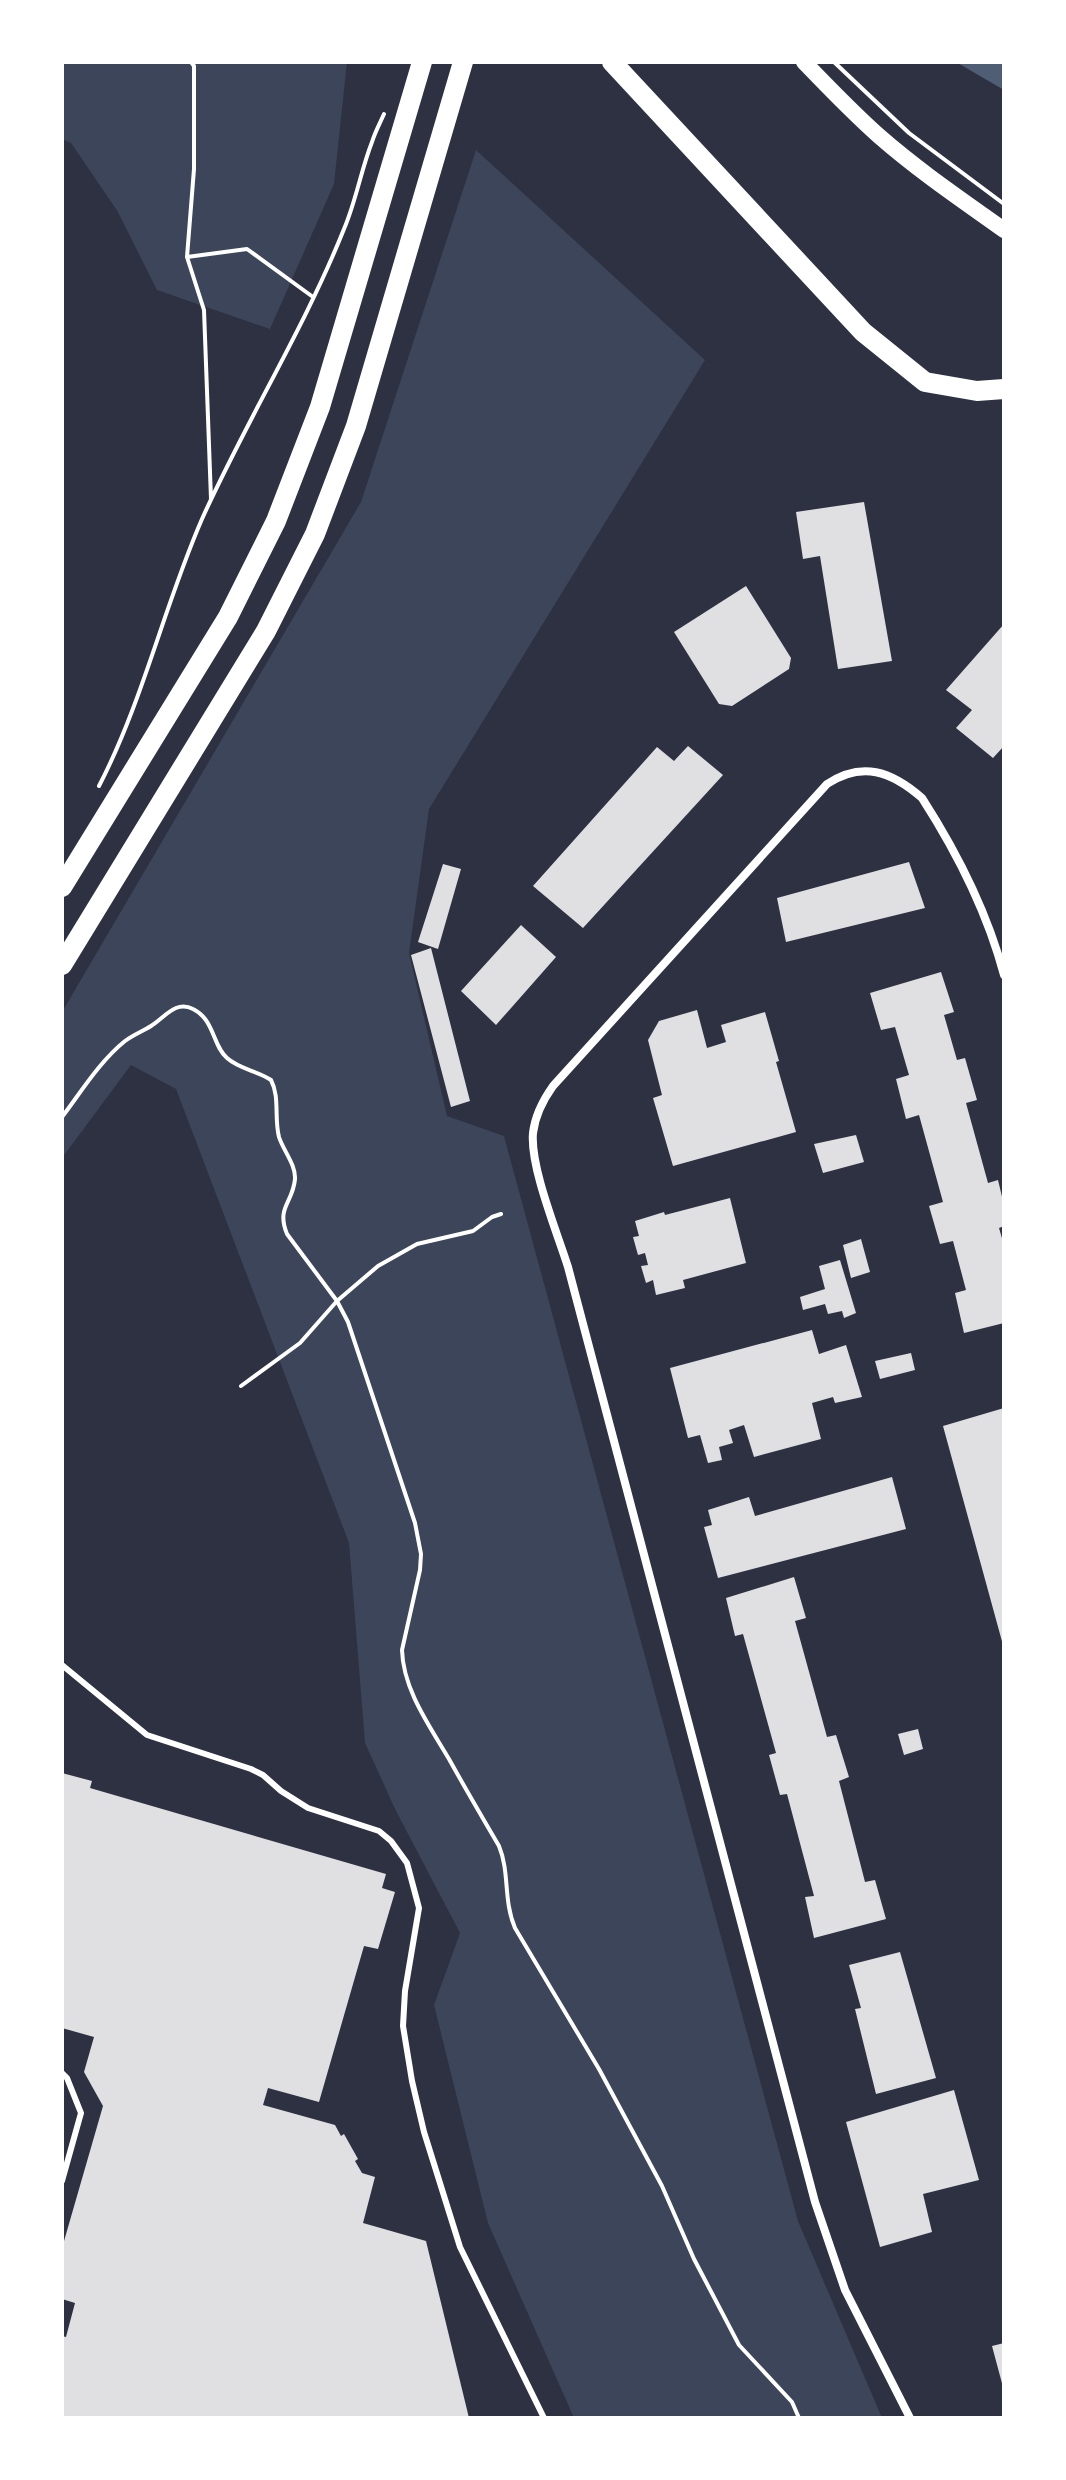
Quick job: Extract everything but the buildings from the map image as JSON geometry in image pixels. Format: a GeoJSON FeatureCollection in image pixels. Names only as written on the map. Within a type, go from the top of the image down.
{"type":"FeatureCollection","features":[{"type":"Feature","properties":{"kind":"main road"},"geometry":{"type":"LineString","coordinates":[[612,62],[863,332],[925,382],[977,391],[1004,389]]}},
{"type":"Feature","properties":{"kind":"main road"},"geometry":{"type":"LineString","coordinates":[[804,62],[881,138],[930,178],[1004,230]]}},
{"type":"Feature","properties":{"kind":"main road"},"geometry":{"type":"LineString","coordinates":[[62,965],[266,631],[315,534],[356,426],[463,63]]}},
{"type":"Feature","properties":{"kind":"main road"},"geometry":{"type":"LineString","coordinates":[[62,887],[228,617],[276,521],[320,407],[419,71]]}},
{"type":"Feature","properties":{"kind":"street"},"geometry":{"type":"LineString","coordinates":[[910,2418],[845,2290],[815,2202],[568,1267],[534,1158],[535,1122],[553,1086],[827,784],[853,771],[877,773],[896,780],[922,798],[974,888],[996,944],[1004,975]]}},
{"type":"Feature","properties":{"kind":"lane"},"geometry":{"type":"LineString","coordinates":[[62,1665],[147,1735],[251,1769],[308,1808],[372,1828],[391,1841],[407,1863],[419,1908],[405,1991],[403,2026],[424,2132],[460,2247],[544,2418]]}},
{"type":"Feature","properties":{"kind":"lane"},"geometry":{"type":"LineString","coordinates":[[62,2181],[81,2113],[64,2076]]}},
{"type":"Feature","properties":{"kind":"path"},"geometry":{"type":"LineString","coordinates":[[191,62],[194,66],[194,169],[187,257],[204,310],[211,501]]}},
{"type":"Feature","properties":{"kind":"path"},"geometry":{"type":"LineString","coordinates":[[834,62],[909,133],[1004,204]]}},
{"type":"Feature","properties":{"kind":"path"},"geometry":{"type":"LineString","coordinates":[[93,796],[122,739],[170,603],[211,501],[345,228],[372,140],[387,104]]}},
{"type":"Feature","properties":{"kind":"path"},"geometry":{"type":"LineString","coordinates":[[187,257],[247,249],[313,297]]}},
{"type":"Feature","properties":{"kind":"path"},"geometry":{"type":"LineString","coordinates":[[62,1117],[115,1050],[172,1009],[182,1006],[196,1010],[211,1026],[225,1056],[271,1080],[280,1140],[295,1173],[282,1217],[283,1224],[287,1234],[337,1301],[348,1322],[415,1523],[421,1554],[420,1570],[402,1650],[402,1663],[409,1686],[499,1846],[505,1862],[507,1905],[515,1928],[599,2069],[662,2186],[694,2259],[739,2345],[792,2402],[799,2418]]}},
{"type":"Feature","properties":{"kind":"path"},"geometry":{"type":"LineString","coordinates":[[241,1386],[300,1343],[337,1301],[378,1266],[417,1244],[473,1231],[501,1214]]}},
{"type":"Feature","properties":{"kind":"shaded area"},"geometry":{"type":"Polygon","coordinates":[[[62,62],[347,62],[334,184],[270,329],[157,290],[118,212],[71,143],[62,139],[62,62]]]}},
{"type":"Feature","properties":{"kind":"shaded area"},"geometry":{"type":"Polygon","coordinates":[[[956,62],[1004,62],[1004,90],[956,62]]]}},
{"type":"Feature","properties":{"kind":"shaded area"},"geometry":{"type":"Polygon","coordinates":[[[476,150],[705,360],[429,809],[409,953],[447,1116],[504,1136],[798,2221],[882,2418],[574,2418],[488,2223],[434,2005],[460,1933],[396,1811],[365,1743],[349,1543],[176,1089],[131,1065],[62,1158],[62,1012],[361,502],[476,150]]]}}]}
